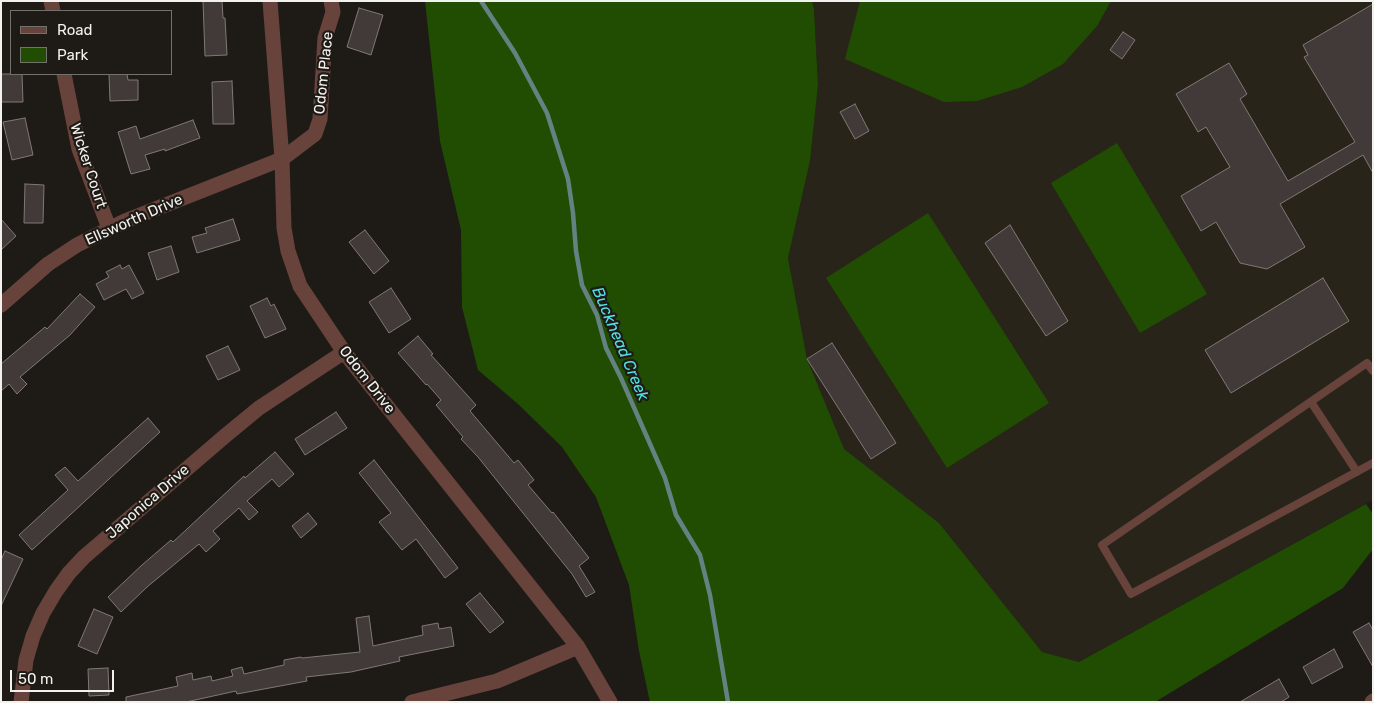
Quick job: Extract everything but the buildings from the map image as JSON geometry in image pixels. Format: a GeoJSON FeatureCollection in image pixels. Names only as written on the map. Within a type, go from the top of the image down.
{"type":"FeatureCollection","features":[{"type":"Feature","properties":{"kind":"street","name":"Odom Drive"},"geometry":{"type":"LineString","coordinates":[[270,1],[282,159],[284,228],[295,274],[306,297],[344,352],[578,647],[610,702]]}},
{"type":"Feature","properties":{"kind":"street","name":"Odom Place"},"geometry":{"type":"LineString","coordinates":[[282,159],[315,134],[320,120],[325,38],[332,12],[331,1]]}},
{"type":"Feature","properties":{"kind":"street","name":"Wicker Court"},"geometry":{"type":"LineString","coordinates":[[64,75],[79,148],[109,228]]}},
{"type":"Feature","properties":{"kind":"street","name":"Ellsworth Drive"},"geometry":{"type":"LineString","coordinates":[[1,305],[48,264],[77,245],[109,228],[282,159]]}},
{"type":"Feature","properties":{"kind":"street","name":"Japonica Drive"},"geometry":{"type":"LineString","coordinates":[[21,702],[26,660],[33,636],[48,605],[69,573],[84,557],[259,408],[344,352]]}},
{"type":"Feature","properties":{"kind":"street"},"geometry":{"type":"LineString","coordinates":[[412,702],[438,699],[497,681],[578,647]]}},
{"type":"Feature","properties":{"kind":"lane"},"geometry":{"type":"LineString","coordinates":[[1373,371],[1367,363],[1102,545],[1131,594],[1373,463]]}},
{"type":"Feature","properties":{"kind":"lane"},"geometry":{"type":"LineString","coordinates":[[1311,402],[1357,472]]}},
{"type":"Feature","properties":{"kind":"shaded area"},"geometry":{"type":"Polygon","coordinates":[[[812,1],[1373,1],[1373,500],[1079,662],[1042,652],[939,523],[843,449],[807,359],[788,258],[810,161],[818,85],[812,1]]]}},
{"type":"Feature","properties":{"kind":"green space"},"geometry":{"type":"Polygon","coordinates":[[[425,1],[812,1],[818,85],[810,161],[788,258],[807,359],[844,449],[939,523],[1042,652],[1079,662],[1366,504],[1373,514],[1373,549],[1343,588],[1155,702],[650,702],[639,651],[629,585],[596,497],[562,447],[518,404],[478,370],[462,307],[461,230],[440,141],[425,1]]]}},
{"type":"Feature","properties":{"kind":"green space"},"geometry":{"type":"Polygon","coordinates":[[[860,1],[1111,1],[1097,26],[1063,64],[1022,87],[977,101],[944,102],[845,59],[860,1]]]}},
{"type":"Feature","properties":{"kind":"green space"},"geometry":{"type":"Polygon","coordinates":[[[1117,143],[1207,294],[1140,333],[1051,183],[1117,143]]]}},
{"type":"Feature","properties":{"kind":"green space"},"geometry":{"type":"Polygon","coordinates":[[[928,213],[1049,403],[947,468],[826,278],[928,213]]]}},
{"type":"Feature","properties":{"kind":"waterway","name":"Buckhead Creek"},"geometry":{"type":"LineString","coordinates":[[481,1],[515,53],[547,113],[568,179],[582,285],[597,315],[606,348],[665,478],[676,515],[700,555],[710,595],[728,702]]}}]}
